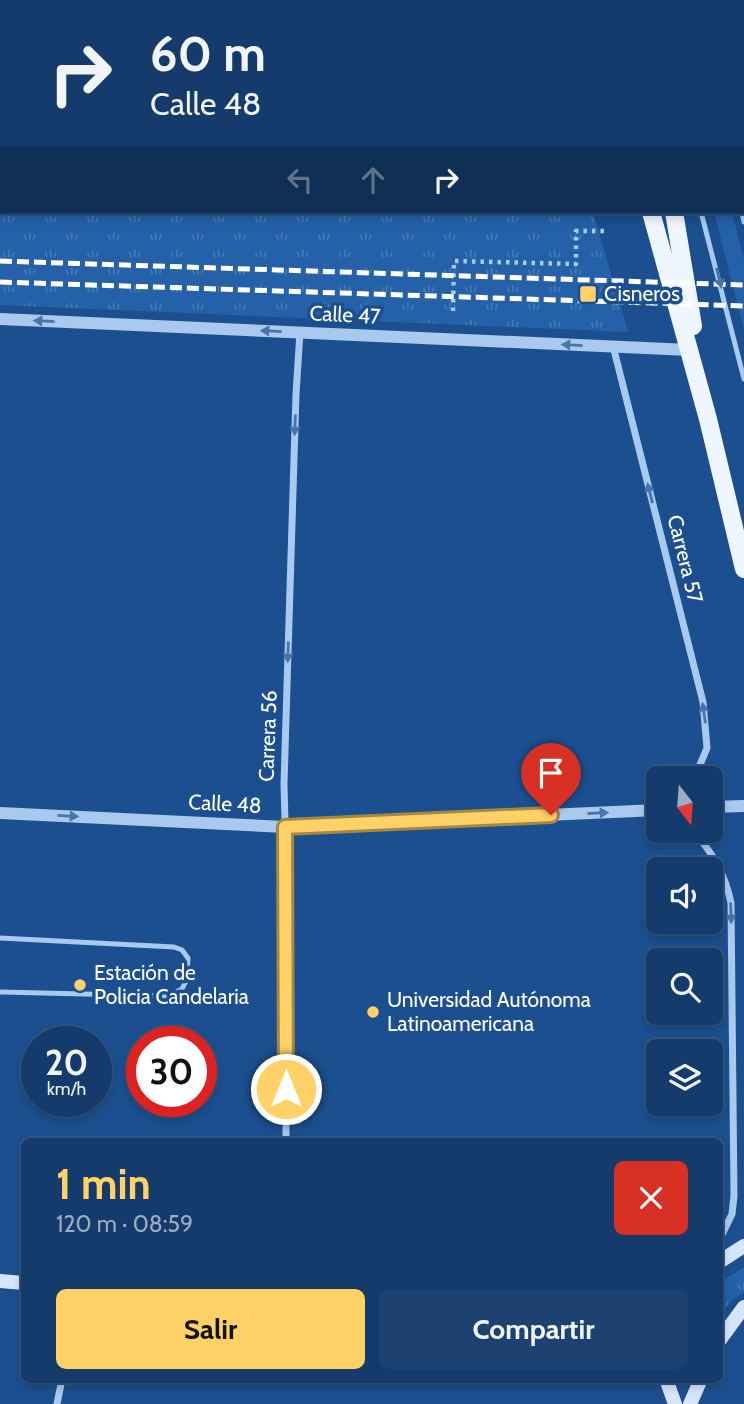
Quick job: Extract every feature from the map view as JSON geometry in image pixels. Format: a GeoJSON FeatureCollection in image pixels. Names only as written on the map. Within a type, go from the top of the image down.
{"type":"FeatureCollection","features":[{"type":"Feature","properties":{"kind":"main road"},"geometry":{"type":"LineString","coordinates":[[652,214],[708,419],[744,569]]}},
{"type":"Feature","properties":{"kind":"main road"},"geometry":{"type":"LineString","coordinates":[[674,214],[708,419]]}},
{"type":"Feature","properties":{"kind":"main road"},"geometry":{"type":"LineString","coordinates":[[723,1259],[744,1246]]}},
{"type":"Feature","properties":{"kind":"main road"},"geometry":{"type":"LineString","coordinates":[[0,1281],[21,1283]]}},
{"type":"Feature","properties":{"kind":"main road"},"geometry":{"type":"LineString","coordinates":[[723,1336],[744,1307]]}},
{"type":"Feature","properties":{"kind":"main road"},"geometry":{"type":"LineString","coordinates":[[667,1383],[675,1404]]}},
{"type":"Feature","properties":{"kind":"main road"},"geometry":{"type":"LineString","coordinates":[[690,1404],[699,1383]]}},
{"type":"Feature","properties":{"kind":"street","name":"Calle 47"},"geometry":{"type":"LineString","coordinates":[[0,319],[689,349]]}},
{"type":"Feature","properties":{"kind":"street","name":"Carrera 56"},"geometry":{"type":"LineString","coordinates":[[286,1138],[284,784],[300,332]]}},
{"type":"Feature","properties":{"kind":"street","name":"Carrera 57"},"geometry":{"type":"LineString","coordinates":[[612,346],[703,702],[706,748],[699,766]]}},
{"type":"Feature","properties":{"kind":"street"},"geometry":{"type":"LineString","coordinates":[[723,807],[744,806]]}},
{"type":"Feature","properties":{"kind":"street","name":"Calle 48"},"geometry":{"type":"LineString","coordinates":[[0,813],[285,827],[646,811]]}},
{"type":"Feature","properties":{"kind":"street"},"geometry":{"type":"LineString","coordinates":[[704,844],[726,879],[731,903],[734,1196],[732,1214],[723,1233]]}},
{"type":"Feature","properties":{"kind":"street"},"geometry":{"type":"LineString","coordinates":[[57,1404],[61,1383]]}},
{"type":"Feature","properties":{"kind":"lane"},"geometry":{"type":"LineString","coordinates":[[702,214],[744,379]]}},
{"type":"Feature","properties":{"kind":"lane"},"geometry":{"type":"LineString","coordinates":[[0,938],[174,947],[182,950],[188,958],[187,979],[182,989],[169,996],[0,992]]}},
{"type":"Feature","properties":{"kind":"path"},"geometry":{"type":"LineString","coordinates":[[453,311],[454,261],[576,264],[576,231],[608,231]]}},
{"type":"Feature","properties":{"kind":"green space"},"geometry":{"type":"Polygon","coordinates":[[[0,214],[594,214],[628,332],[0,305],[0,214]]]}},
{"type":"Feature","properties":{"kind":"green space"},"geometry":{"type":"Polygon","coordinates":[[[715,214],[732,214],[744,260],[744,330],[715,214]]]}},
{"type":"Feature","properties":{"kind":"green space"},"geometry":{"type":"Polygon","coordinates":[[[744,1267],[744,1292],[723,1310],[723,1280],[744,1267]]]}},
{"type":"Feature","properties":{"kind":"railway"},"geometry":{"type":"LineString","coordinates":[[0,261],[744,285]]}},
{"type":"Feature","properties":{"kind":"railway"},"geometry":{"type":"LineString","coordinates":[[0,282],[744,306]]}},
{"type":"Feature","properties":{"kind":"place","name":"Cisneros"},"geometry":{"type":"Point","coordinates":[588,294]}},
{"type":"Feature","properties":{"kind":"place","name":"Estación de Policia Candelaria"},"geometry":{"type":"Point","coordinates":[80,985]}},
{"type":"Feature","properties":{"kind":"place","name":"Universidad Autónoma Latinoamericana"},"geometry":{"type":"Point","coordinates":[373,1012]}},
{"type":"Feature","properties":{"kind":"route"},"geometry":{"type":"LineString","coordinates":[[286,1089],[285,827],[551,815]]}}]}
